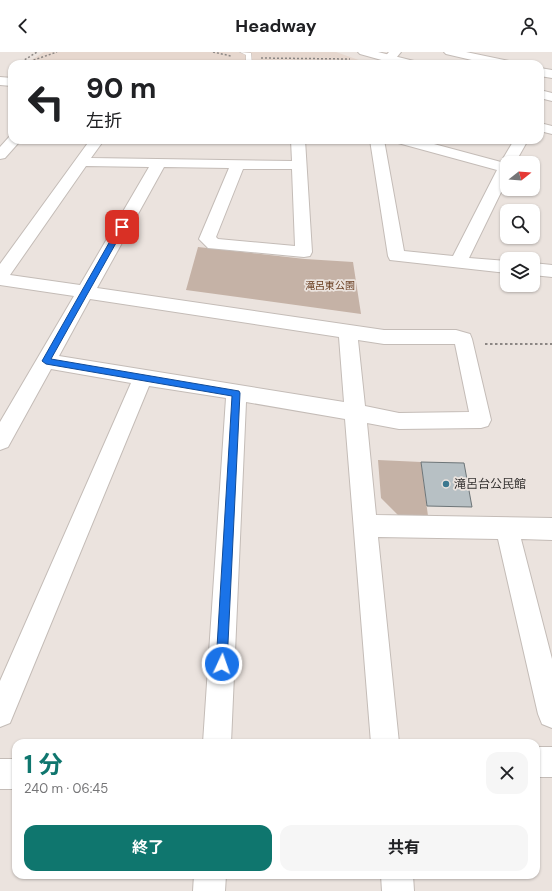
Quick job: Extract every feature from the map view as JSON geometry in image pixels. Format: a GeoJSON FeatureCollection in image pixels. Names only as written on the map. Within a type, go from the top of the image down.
{"type":"FeatureCollection","features":[{"type":"Feature","properties":{"kind":"street"},"geometry":{"type":"LineString","coordinates":[[450,52],[487,60]]}},
{"type":"Feature","properties":{"kind":"street"},"geometry":{"type":"LineString","coordinates":[[370,53],[389,58]]}},
{"type":"Feature","properties":{"kind":"street"},"geometry":{"type":"LineString","coordinates":[[0,156],[10,144]]}},
{"type":"Feature","properties":{"kind":"street"},"geometry":{"type":"LineString","coordinates":[[0,276],[94,144]]}},
{"type":"Feature","properties":{"kind":"street"},"geometry":{"type":"LineString","coordinates":[[238,164],[207,239],[214,244],[304,252],[298,144]]}},
{"type":"Feature","properties":{"kind":"street"},"geometry":{"type":"LineString","coordinates":[[378,144],[396,256],[500,266]]}},
{"type":"Feature","properties":{"kind":"street"},"geometry":{"type":"LineString","coordinates":[[420,144],[500,163]]}},
{"type":"Feature","properties":{"kind":"street"},"geometry":{"type":"LineString","coordinates":[[512,156],[519,144]]}},
{"type":"Feature","properties":{"kind":"street"},"geometry":{"type":"LineString","coordinates":[[82,162],[300,165]]}},
{"type":"Feature","properties":{"kind":"street"},"geometry":{"type":"LineString","coordinates":[[0,441],[158,163]]}},
{"type":"Feature","properties":{"kind":"street"},"geometry":{"type":"LineString","coordinates":[[458,262],[500,179]]}},
{"type":"Feature","properties":{"kind":"street"},"geometry":{"type":"LineString","coordinates":[[540,270],[552,271]]}},
{"type":"Feature","properties":{"kind":"street"},"geometry":{"type":"LineString","coordinates":[[0,279],[384,337],[456,337],[463,339],[481,420],[398,421],[356,412],[46,361]]}},
{"type":"Feature","properties":{"kind":"street"},"geometry":{"type":"LineString","coordinates":[[348,332],[385,739]]}},
{"type":"Feature","properties":{"kind":"street"},"geometry":{"type":"LineString","coordinates":[[0,713],[143,377]]}},
{"type":"Feature","properties":{"kind":"street"},"geometry":{"type":"LineString","coordinates":[[217,739],[236,393]]}},
{"type":"Feature","properties":{"kind":"street"},"geometry":{"type":"LineString","coordinates":[[366,526],[552,529]]}},
{"type":"Feature","properties":{"kind":"street"},"geometry":{"type":"LineString","coordinates":[[507,529],[552,714]]}},
{"type":"Feature","properties":{"kind":"street"},"geometry":{"type":"LineString","coordinates":[[540,762],[552,762]]}},
{"type":"Feature","properties":{"kind":"street"},"geometry":{"type":"LineString","coordinates":[[0,774],[12,774]]}},
{"type":"Feature","properties":{"kind":"street"},"geometry":{"type":"LineString","coordinates":[[209,891],[210,879]]}},
{"type":"Feature","properties":{"kind":"street"},"geometry":{"type":"LineString","coordinates":[[397,879],[398,891]]}},
{"type":"Feature","properties":{"kind":"lane"},"geometry":{"type":"LineString","coordinates":[[244,52],[249,54],[249,60]]}},
{"type":"Feature","properties":{"kind":"path"},"geometry":{"type":"LineString","coordinates":[[24,60],[37,52]]}},
{"type":"Feature","properties":{"kind":"path"},"geometry":{"type":"LineString","coordinates":[[34,60],[57,52]]}},
{"type":"Feature","properties":{"kind":"path"},"geometry":{"type":"LineString","coordinates":[[213,52],[246,60]]}},
{"type":"Feature","properties":{"kind":"path"},"geometry":{"type":"LineString","coordinates":[[310,60],[371,59],[370,53]]}},
{"type":"Feature","properties":{"kind":"path"},"geometry":{"type":"LineString","coordinates":[[464,344],[552,344]]}},
{"type":"Feature","properties":{"kind":"shaded area"},"geometry":{"type":"Polygon","coordinates":[[[44,52],[336,52],[359,60],[31,60],[44,52]]]}},
{"type":"Feature","properties":{"kind":"green space","name":"滝呂東公園"},"geometry":{"type":"Polygon","coordinates":[[[198,247],[305,259],[353,262],[361,314],[186,290],[198,247]]]}},
{"type":"Feature","properties":{"kind":"green space"},"geometry":{"type":"Polygon","coordinates":[[[378,460],[421,462],[428,516],[398,515],[381,498],[378,460]]]}},
{"type":"Feature","properties":{"kind":"building","name":"滝呂台公民館"},"geometry":{"type":"Polygon","coordinates":[[[421,462],[464,463],[472,507],[427,506],[421,462]]]}},
{"type":"Feature","properties":{"kind":"place","name":"滝呂台公民館"},"geometry":{"type":"Point","coordinates":[446,484]}},
{"type":"Feature","properties":{"kind":"route"},"geometry":{"type":"LineString","coordinates":[[122,227],[46,361],[236,393],[222,664]]}}]}
